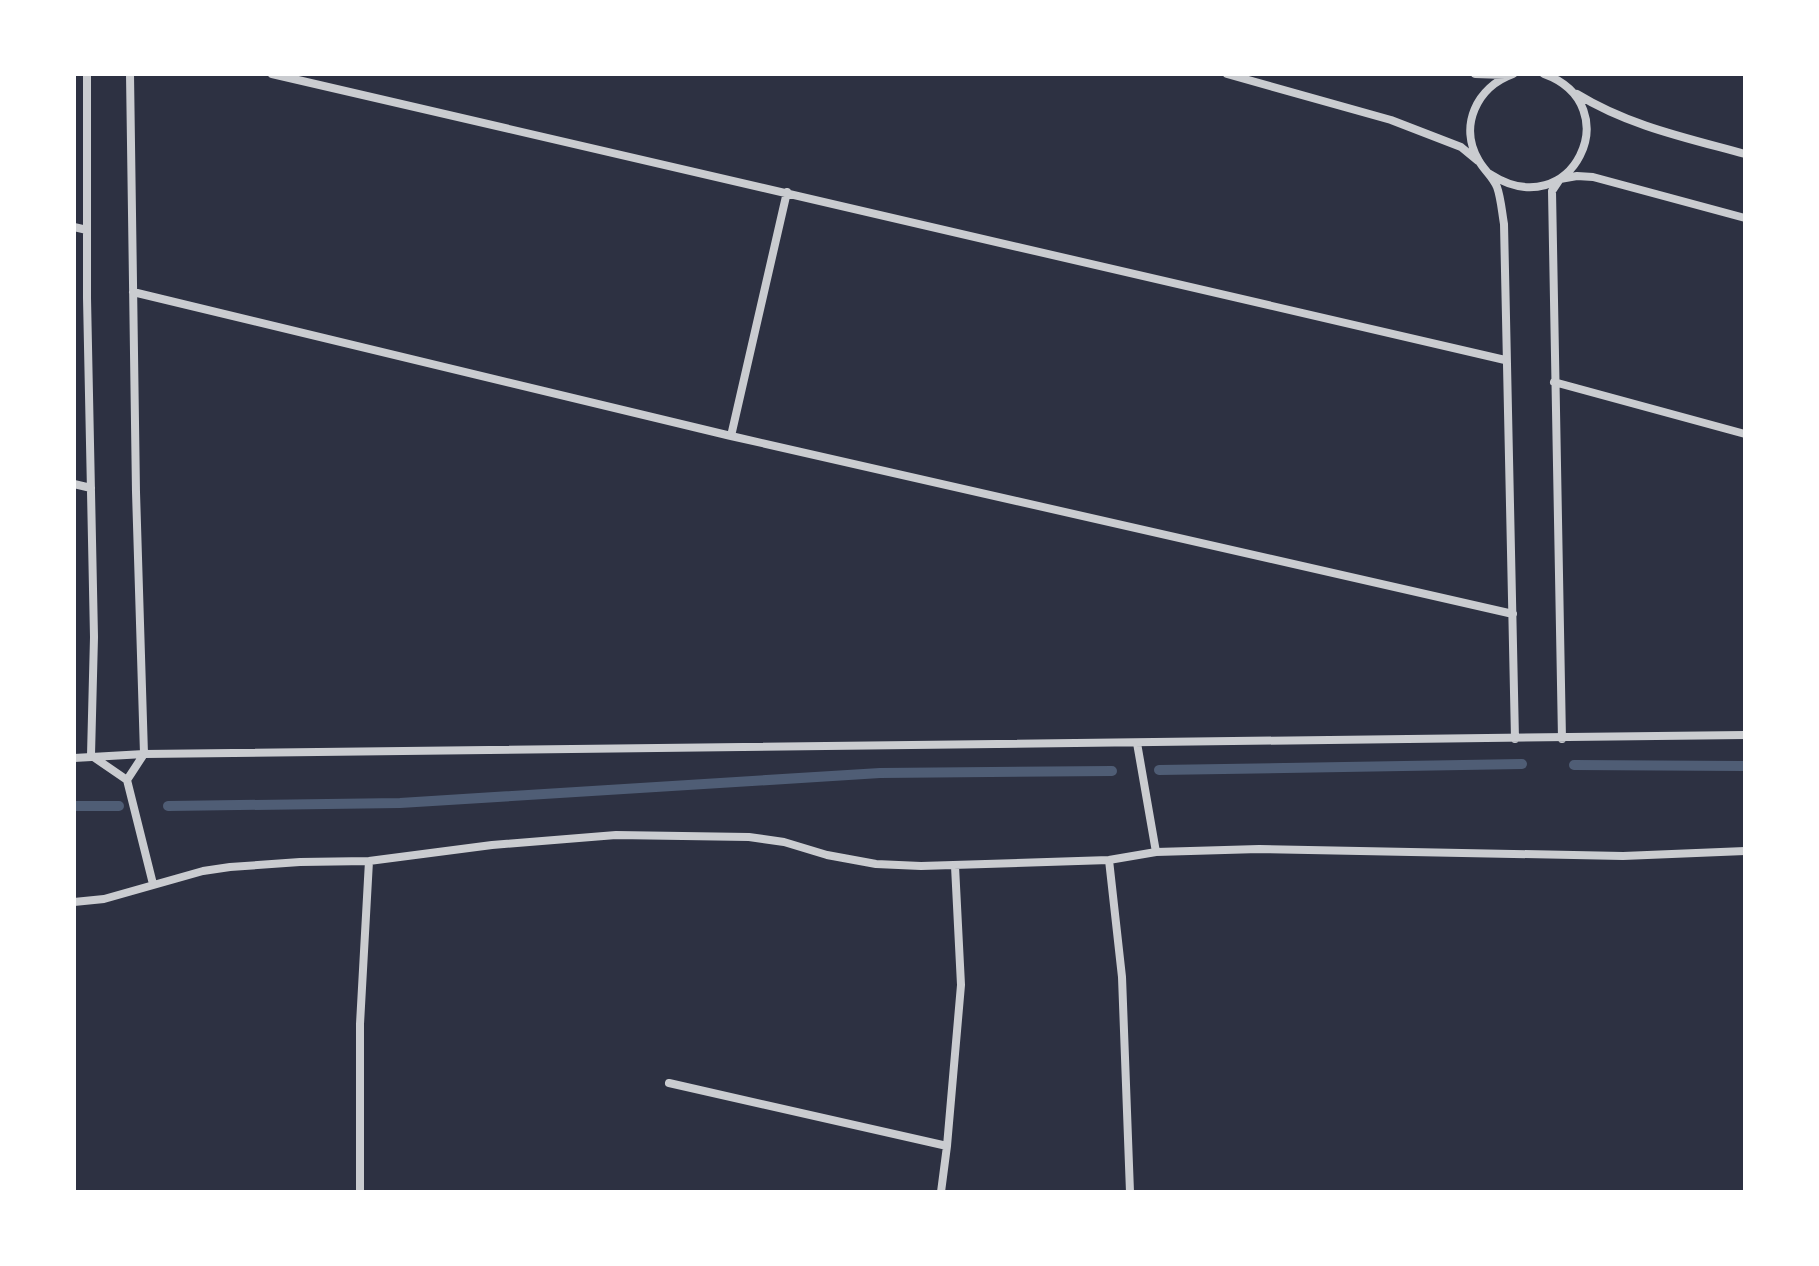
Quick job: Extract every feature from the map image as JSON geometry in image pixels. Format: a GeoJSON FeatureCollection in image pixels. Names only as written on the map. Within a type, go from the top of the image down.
{"type":"FeatureCollection","features":[{"type":"Feature","properties":{"kind":"street"},"geometry":{"type":"LineString","coordinates":[[87,74],[94,637],[91,755]]}},
{"type":"Feature","properties":{"kind":"street"},"geometry":{"type":"LineString","coordinates":[[127,780],[144,754],[130,74]]}},
{"type":"Feature","properties":{"kind":"street"},"geometry":{"type":"LineString","coordinates":[[272,74],[1505,360]]}},
{"type":"Feature","properties":{"kind":"street"},"geometry":{"type":"LineString","coordinates":[[1227,74],[1391,120],[1461,147],[1479,162],[1497,188],[1504,224],[1515,739]]}},
{"type":"Feature","properties":{"kind":"street"},"geometry":{"type":"LineString","coordinates":[[1475,74],[1512,74]]}},
{"type":"Feature","properties":{"kind":"street"},"geometry":{"type":"LineString","coordinates":[[1479,162],[1472,145],[1470,128],[1473,110],[1481,95],[1494,82],[1512,74]]}},
{"type":"Feature","properties":{"kind":"street"},"geometry":{"type":"LineString","coordinates":[[1544,74],[1561,81],[1604,111],[1641,126],[1745,154]]}},
{"type":"Feature","properties":{"kind":"street"},"geometry":{"type":"LineString","coordinates":[[1562,739],[1552,191],[1573,168],[1587,138],[1587,121],[1573,92]]}},
{"type":"Feature","properties":{"kind":"street"},"geometry":{"type":"LineString","coordinates":[[1489,174],[1516,187],[1531,188],[1560,179],[1593,177],[1745,218]]}},
{"type":"Feature","properties":{"kind":"street"},"geometry":{"type":"LineString","coordinates":[[731,436],[787,192]]}},
{"type":"Feature","properties":{"kind":"street"},"geometry":{"type":"LineString","coordinates":[[74,227],[87,230]]}},
{"type":"Feature","properties":{"kind":"street"},"geometry":{"type":"LineString","coordinates":[[133,292],[731,436],[1513,614]]}},
{"type":"Feature","properties":{"kind":"street"},"geometry":{"type":"LineString","coordinates":[[1554,382],[1745,434]]}},
{"type":"Feature","properties":{"kind":"street"},"geometry":{"type":"LineString","coordinates":[[74,484],[91,488]]}},
{"type":"Feature","properties":{"kind":"street"},"geometry":{"type":"LineString","coordinates":[[74,758],[144,754],[1745,735]]}},
{"type":"Feature","properties":{"kind":"street"},"geometry":{"type":"LineString","coordinates":[[1137,743],[1156,852]]}},
{"type":"Feature","properties":{"kind":"street"},"geometry":{"type":"LineString","coordinates":[[91,755],[127,780],[153,884]]}},
{"type":"Feature","properties":{"kind":"street"},"geometry":{"type":"LineString","coordinates":[[74,902],[104,899],[203,871],[230,867],[369,861],[492,845],[616,835],[749,837],[876,864],[955,866],[1109,860],[1156,852],[1259,849],[1641,856],[1745,851]]}},
{"type":"Feature","properties":{"kind":"street"},"geometry":{"type":"LineString","coordinates":[[1109,860],[1122,977],[1130,1192]]}},
{"type":"Feature","properties":{"kind":"street"},"geometry":{"type":"LineString","coordinates":[[360,1192],[360,1024],[369,861]]}},
{"type":"Feature","properties":{"kind":"street"},"geometry":{"type":"LineString","coordinates":[[941,1192],[961,985],[955,866]]}},
{"type":"Feature","properties":{"kind":"street"},"geometry":{"type":"LineString","coordinates":[[669,1083],[947,1146]]}},
{"type":"Feature","properties":{"kind":"waterway"},"geometry":{"type":"LineString","coordinates":[[1159,770],[1522,764]]}},
{"type":"Feature","properties":{"kind":"waterway"},"geometry":{"type":"LineString","coordinates":[[1574,765],[1745,766]]}},
{"type":"Feature","properties":{"kind":"waterway"},"geometry":{"type":"LineString","coordinates":[[168,806],[400,803],[880,773],[1112,771]]}},
{"type":"Feature","properties":{"kind":"waterway"},"geometry":{"type":"LineString","coordinates":[[74,806],[119,806]]}}]}
